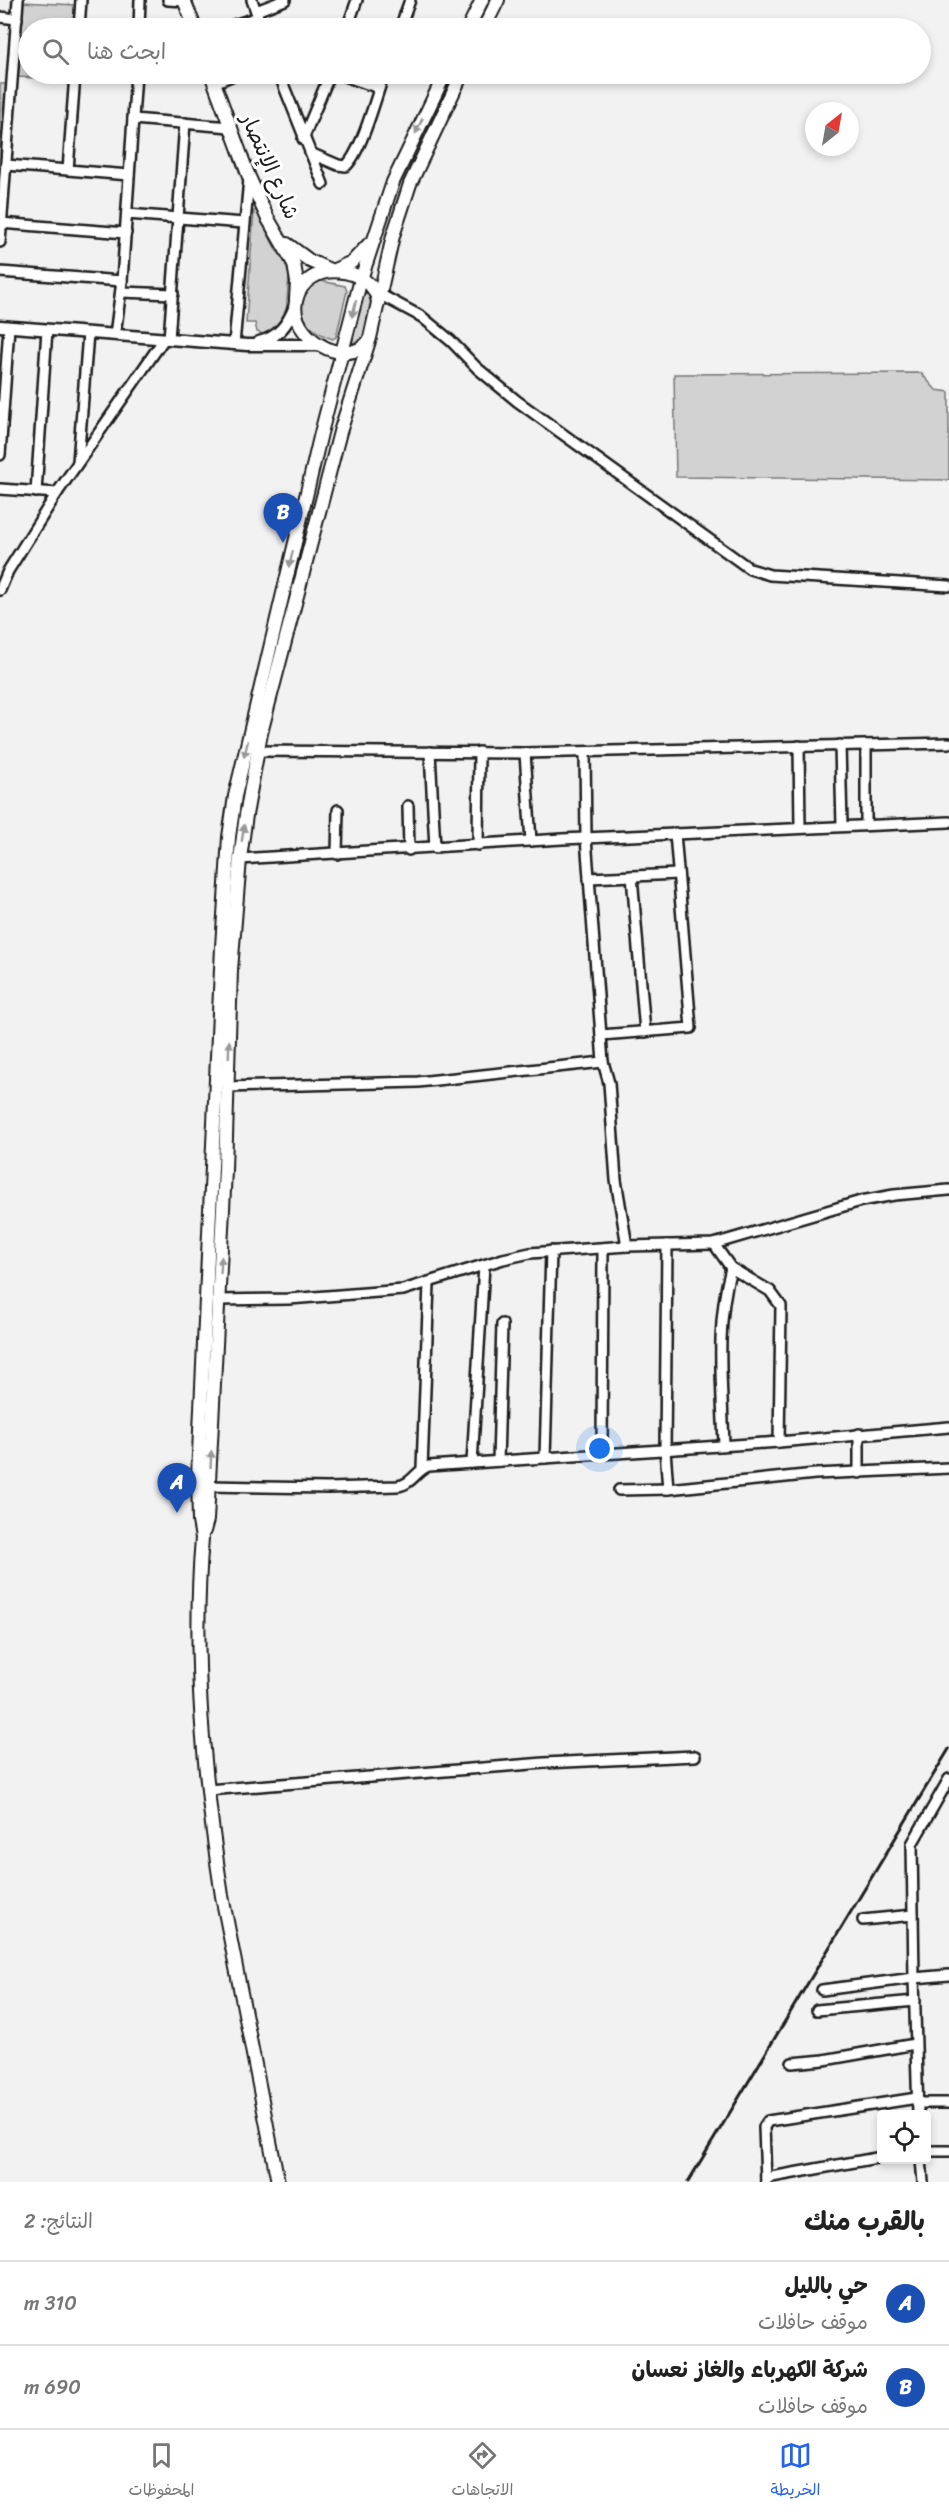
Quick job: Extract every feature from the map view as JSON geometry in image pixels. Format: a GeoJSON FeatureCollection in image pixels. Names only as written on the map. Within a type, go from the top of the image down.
{"type":"FeatureCollection","features":[{"type":"Feature","properties":{"kind":"main road"},"geometry":{"type":"LineString","coordinates":[[179,0],[189,18]]}},
{"type":"Feature","properties":{"kind":"main road"},"geometry":{"type":"LineString","coordinates":[[473,18],[482,0]]}},
{"type":"Feature","properties":{"kind":"main road"},"geometry":{"type":"LineString","coordinates":[[489,18],[498,0]]}},
{"type":"Feature","properties":{"kind":"main road","name":"شارع الإنتصار"},"geometry":{"type":"LineString","coordinates":[[215,84],[249,177],[267,217],[282,240]]}},
{"type":"Feature","properties":{"kind":"main road"},"geometry":{"type":"LineString","coordinates":[[278,2182],[222,1896],[208,1790],[200,1656],[202,1538],[199,1521],[198,1475],[218,1025],[229,837],[235,796],[252,720],[321,433],[361,279],[393,182],[440,84]]}},
{"type":"Feature","properties":{"kind":"main road"},"geometry":{"type":"LineString","coordinates":[[202,1538],[207,1520],[219,1300],[231,970],[240,859],[258,751],[340,432],[370,338],[393,236],[411,184],[457,84]]}},
{"type":"Feature","properties":{"kind":"main road"},"geometry":{"type":"LineString","coordinates":[[332,271],[359,257],[375,235]]}},
{"type":"Feature","properties":{"kind":"main road"},"geometry":{"type":"LineString","coordinates":[[282,240],[310,261],[332,271]]}},
{"type":"Feature","properties":{"kind":"main road"},"geometry":{"type":"LineString","coordinates":[[282,240],[290,253],[297,274],[295,303],[300,327],[309,338],[343,352],[359,350],[370,338]]}},
{"type":"Feature","properties":{"kind":"main road"},"geometry":{"type":"LineString","coordinates":[[295,303],[307,280],[321,273],[332,271],[343,272],[369,283],[376,291],[379,301]]}},
{"type":"Feature","properties":{"kind":"street"},"geometry":{"type":"LineString","coordinates":[[0,242],[18,0]]}},
{"type":"Feature","properties":{"kind":"street"},"geometry":{"type":"LineString","coordinates":[[80,18],[81,0]]}},
{"type":"Feature","properties":{"kind":"street"},"geometry":{"type":"LineString","coordinates":[[139,18],[140,0]]}},
{"type":"Feature","properties":{"kind":"street"},"geometry":{"type":"LineString","coordinates":[[168,0],[179,0]]}},
{"type":"Feature","properties":{"kind":"street"},"geometry":{"type":"LineString","coordinates":[[252,0],[258,18]]}},
{"type":"Feature","properties":{"kind":"street"},"geometry":{"type":"LineString","coordinates":[[248,18],[285,0]]}},
{"type":"Feature","properties":{"kind":"street"},"geometry":{"type":"LineString","coordinates":[[351,18],[357,0]]}},
{"type":"Feature","properties":{"kind":"street"},"geometry":{"type":"LineString","coordinates":[[404,18],[411,0]]}},
{"type":"Feature","properties":{"kind":"street"},"geometry":{"type":"LineString","coordinates":[[0,17],[16,19]]}},
{"type":"Feature","properties":{"kind":"street"},"geometry":{"type":"LineString","coordinates":[[0,79],[12,80]]}},
{"type":"Feature","properties":{"kind":"street"},"geometry":{"type":"LineString","coordinates":[[68,170],[74,84]]}},
{"type":"Feature","properties":{"kind":"street"},"geometry":{"type":"LineString","coordinates":[[115,335],[126,233],[135,84]]}},
{"type":"Feature","properties":{"kind":"street"},"geometry":{"type":"LineString","coordinates":[[283,84],[323,184]]}},
{"type":"Feature","properties":{"kind":"street"},"geometry":{"type":"LineString","coordinates":[[303,139],[326,84]]}},
{"type":"Feature","properties":{"kind":"street"},"geometry":{"type":"LineString","coordinates":[[367,84],[379,88]]}},
{"type":"Feature","properties":{"kind":"street"},"geometry":{"type":"LineString","coordinates":[[310,153],[338,165],[346,166],[351,162],[380,84]]}},
{"type":"Feature","properties":{"kind":"street"},"geometry":{"type":"LineString","coordinates":[[133,119],[230,127]]}},
{"type":"Feature","properties":{"kind":"street"},"geometry":{"type":"LineString","coordinates":[[0,590],[8,571],[57,493],[167,339],[173,294],[185,123]]}},
{"type":"Feature","properties":{"kind":"street"},"geometry":{"type":"LineString","coordinates":[[4,170],[68,170],[129,175]]}},
{"type":"Feature","properties":{"kind":"street"},"geometry":{"type":"LineString","coordinates":[[234,344],[249,177]]}},
{"type":"Feature","properties":{"kind":"street"},"geometry":{"type":"LineString","coordinates":[[127,214],[244,224]]}},
{"type":"Feature","properties":{"kind":"street"},"geometry":{"type":"LineString","coordinates":[[1,223],[126,233]]}},
{"type":"Feature","properties":{"kind":"street"},"geometry":{"type":"LineString","coordinates":[[0,272],[122,281]]}},
{"type":"Feature","properties":{"kind":"street"},"geometry":{"type":"LineString","coordinates":[[121,292],[173,294]]}},
{"type":"Feature","properties":{"kind":"street"},"geometry":{"type":"LineString","coordinates":[[379,301],[422,316],[477,368],[517,400],[750,569],[770,575],[949,586]]}},
{"type":"Feature","properties":{"kind":"street"},"geometry":{"type":"LineString","coordinates":[[247,345],[266,341],[276,335],[287,322],[295,303]]}},
{"type":"Feature","properties":{"kind":"street"},"geometry":{"type":"LineString","coordinates":[[0,455],[5,326],[247,345],[322,345]]}},
{"type":"Feature","properties":{"kind":"street"},"geometry":{"type":"LineString","coordinates":[[36,492],[47,330]]}},
{"type":"Feature","properties":{"kind":"street"},"geometry":{"type":"LineString","coordinates":[[78,463],[88,333]]}},
{"type":"Feature","properties":{"kind":"street"},"geometry":{"type":"LineString","coordinates":[[0,489],[57,493]]}},
{"type":"Feature","properties":{"kind":"street"},"geometry":{"type":"LineString","coordinates":[[258,751],[525,753],[949,743]]}},
{"type":"Feature","properties":{"kind":"street"},"geometry":{"type":"LineString","coordinates":[[840,745],[842,826]]}},
{"type":"Feature","properties":{"kind":"street"},"geometry":{"type":"LineString","coordinates":[[866,745],[866,825]]}},
{"type":"Feature","properties":{"kind":"street"},"geometry":{"type":"LineString","coordinates":[[799,746],[800,828]]}},
{"type":"Feature","properties":{"kind":"street"},"geometry":{"type":"LineString","coordinates":[[430,752],[435,848]]}},
{"type":"Feature","properties":{"kind":"street"},"geometry":{"type":"LineString","coordinates":[[478,845],[479,752]]}},
{"type":"Feature","properties":{"kind":"street"},"geometry":{"type":"LineString","coordinates":[[585,752],[586,838],[603,1062],[609,1083],[616,1180],[627,1246]]}},
{"type":"Feature","properties":{"kind":"street"},"geometry":{"type":"LineString","coordinates":[[525,753],[531,841]]}},
{"type":"Feature","properties":{"kind":"street"},"geometry":{"type":"LineString","coordinates":[[408,806],[410,850]]}},
{"type":"Feature","properties":{"kind":"street"},"geometry":{"type":"LineString","coordinates":[[337,854],[338,810]]}},
{"type":"Feature","properties":{"kind":"street"},"geometry":{"type":"LineString","coordinates":[[240,859],[586,838],[949,822]]}},
{"type":"Feature","properties":{"kind":"street"},"geometry":{"type":"LineString","coordinates":[[601,1035],[691,1028],[675,834]]}},
{"type":"Feature","properties":{"kind":"street"},"geometry":{"type":"LineString","coordinates":[[589,878],[678,874]]}},
{"type":"Feature","properties":{"kind":"street"},"geometry":{"type":"LineString","coordinates":[[632,876],[645,1032]]}},
{"type":"Feature","properties":{"kind":"street"},"geometry":{"type":"LineString","coordinates":[[228,1087],[418,1082],[603,1062]]}},
{"type":"Feature","properties":{"kind":"street"},"geometry":{"type":"LineString","coordinates":[[219,1300],[288,1299],[403,1290],[429,1284],[503,1259],[550,1251],[714,1244],[861,1201],[894,1195],[949,1190]]}},
{"type":"Feature","properties":{"kind":"street"},"geometry":{"type":"LineString","coordinates":[[714,1244],[731,1268],[770,1291],[781,1306],[779,1442]]}},
{"type":"Feature","properties":{"kind":"street"},"geometry":{"type":"LineString","coordinates":[[667,1245],[665,1450],[668,1489]]}},
{"type":"Feature","properties":{"kind":"street"},"geometry":{"type":"LineString","coordinates":[[602,1454],[603,1249]]}},
{"type":"Feature","properties":{"kind":"street"},"geometry":{"type":"LineString","coordinates":[[545,1458],[550,1251]]}},
{"type":"Feature","properties":{"kind":"street"},"geometry":{"type":"LineString","coordinates":[[472,1463],[484,1265]]}},
{"type":"Feature","properties":{"kind":"street"},"geometry":{"type":"LineString","coordinates":[[724,1445],[720,1329],[731,1268]]}},
{"type":"Feature","properties":{"kind":"street"},"geometry":{"type":"LineString","coordinates":[[422,1468],[429,1284]]}},
{"type":"Feature","properties":{"kind":"street"},"geometry":{"type":"LineString","coordinates":[[498,1461],[502,1324]]}},
{"type":"Feature","properties":{"kind":"street"},"geometry":{"type":"LineString","coordinates":[[209,1486],[328,1488],[397,1486],[410,1482],[422,1468],[429,1466],[779,1442],[949,1427]]}},
{"type":"Feature","properties":{"kind":"street"},"geometry":{"type":"LineString","coordinates":[[859,1434],[859,1473]]}},
{"type":"Feature","properties":{"kind":"street"},"geometry":{"type":"LineString","coordinates":[[619,1490],[668,1489],[815,1474],[949,1468]]}},
{"type":"Feature","properties":{"kind":"street"},"geometry":{"type":"LineString","coordinates":[[208,1790],[524,1764],[695,1756]]}},
{"type":"Feature","properties":{"kind":"street"},"geometry":{"type":"LineString","coordinates":[[918,2110],[912,1844],[949,1779]]}},
{"type":"Feature","properties":{"kind":"street"},"geometry":{"type":"LineString","coordinates":[[863,1920],[913,1915]]}},
{"type":"Feature","properties":{"kind":"street"},"geometry":{"type":"LineString","coordinates":[[822,1990],[949,1975]]}},
{"type":"Feature","properties":{"kind":"street"},"geometry":{"type":"LineString","coordinates":[[818,2010],[915,2001]]}},
{"type":"Feature","properties":{"kind":"street"},"geometry":{"type":"LineString","coordinates":[[792,2063],[833,2059],[915,2044]]}},
{"type":"Feature","properties":{"kind":"street"},"geometry":{"type":"LineString","coordinates":[[877,2158],[766,2180],[764,2127],[768,2121],[917,2101],[949,2103]]}},
{"type":"Feature","properties":{"kind":"street"},"geometry":{"type":"LineString","coordinates":[[931,2151],[949,2151]]}},
{"type":"Feature","properties":{"kind":"street"},"geometry":{"type":"LineString","coordinates":[[921,2164],[923,2182]]}},
{"type":"Feature","properties":{"kind":"shaded area"},"geometry":{"type":"Polygon","coordinates":[[[22,2],[75,5],[74,18],[21,18],[22,2]]]}},
{"type":"Feature","properties":{"kind":"shaded area"},"geometry":{"type":"Polygon","coordinates":[[[0,84],[7,84],[0,167],[0,84]]]}},
{"type":"Feature","properties":{"kind":"shaded area"},"geometry":{"type":"Polygon","coordinates":[[[256,210],[276,250],[284,258],[289,276],[286,313],[275,328],[263,334],[257,332],[255,323],[246,323],[254,211],[256,210]]]}},
{"type":"Feature","properties":{"kind":"shaded area"},"geometry":{"type":"Polygon","coordinates":[[[321,281],[345,286],[347,291],[336,337],[333,339],[311,327],[302,311],[305,293],[321,281]]]}},
{"type":"Feature","properties":{"kind":"shaded area"},"geometry":{"type":"Polygon","coordinates":[[[363,294],[370,296],[372,305],[365,336],[362,340],[352,343],[363,294]]]}},
{"type":"Feature","properties":{"kind":"shaded area"},"geometry":{"type":"Polygon","coordinates":[[[921,373],[936,390],[949,392],[949,480],[676,477],[674,374],[921,373]]]}},
{"type":"Feature","properties":{"kind":"railway"},"geometry":{"type":"LineString","coordinates":[[688,2182],[949,1749]]}},
{"type":"Feature","properties":{"kind":"place","name":"شركة الكهرباء والغاز نعسان"},"geometry":{"type":"Point","coordinates":[283,543]}},
{"type":"Feature","properties":{"kind":"place","name":"حي بالليل"},"geometry":{"type":"Point","coordinates":[177,1513]}}]}
